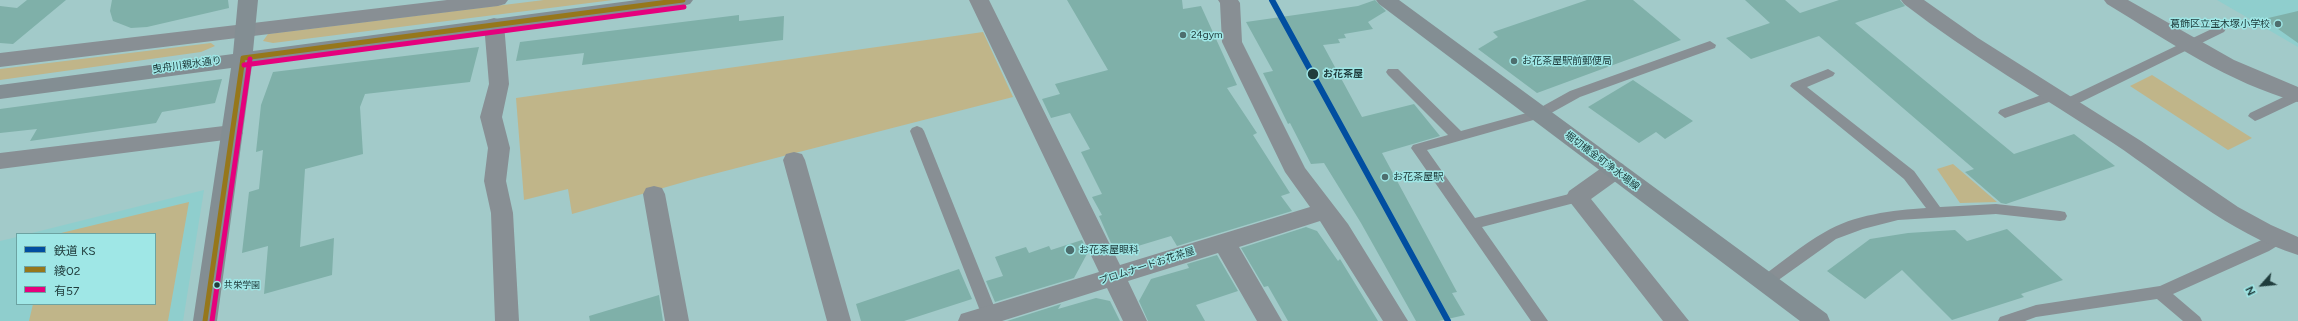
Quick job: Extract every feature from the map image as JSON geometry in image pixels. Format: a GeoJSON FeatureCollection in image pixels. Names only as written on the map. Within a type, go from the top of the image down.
{"type":"FeatureCollection","features":[{"type":"Feature","properties":{"kind":"street"},"geometry":{"type":"LineString","coordinates":[[205,321],[243,58],[248,0]]}},
{"type":"Feature","properties":{"kind":"street"},"geometry":{"type":"LineString","coordinates":[[0,60],[498,0]]}},
{"type":"Feature","properties":{"kind":"street","name":"曳舟川親水通り"},"geometry":{"type":"LineString","coordinates":[[0,92],[494,24],[684,0]]}},
{"type":"Feature","properties":{"kind":"street"},"geometry":{"type":"LineString","coordinates":[[979,0],[1135,321]]}},
{"type":"Feature","properties":{"kind":"street"},"geometry":{"type":"LineString","coordinates":[[1228,0],[1230,3],[1232,42],[1296,172],[1340,230],[1396,321]]}},
{"type":"Feature","properties":{"kind":"street","name":"堀切橋金町浄水場線"},"geometry":{"type":"LineString","coordinates":[[1386,0],[1818,321]]}},
{"type":"Feature","properties":{"kind":"street"},"geometry":{"type":"LineString","coordinates":[[1911,0],[1934,19],[2061,99],[2168,170],[2219,207],[2277,239],[2298,246]]}},
{"type":"Feature","properties":{"kind":"street"},"geometry":{"type":"LineString","coordinates":[[2114,0],[2188,44],[2264,84],[2298,95]]}},
{"type":"Feature","properties":{"kind":"street"},"geometry":{"type":"LineString","coordinates":[[494,24],[499,84],[491,117],[498,148],[495,181],[502,213],[507,321]]}},
{"type":"Feature","properties":{"kind":"street"},"geometry":{"type":"LineString","coordinates":[[0,161],[232,133]]}},
{"type":"Feature","properties":{"kind":"street"},"geometry":{"type":"LineString","coordinates":[[794,160],[839,321]]}},
{"type":"Feature","properties":{"kind":"street"},"geometry":{"type":"LineString","coordinates":[[1615,170],[1577,197],[1677,321]]}},
{"type":"Feature","properties":{"kind":"street"},"geometry":{"type":"LineString","coordinates":[[654,194],[678,321]]}},
{"type":"Feature","properties":{"kind":"street","name":"プロムナードお花茶屋"},"geometry":{"type":"LineString","coordinates":[[984,319],[1325,211]]}},
{"type":"Feature","properties":{"kind":"street"},"geometry":{"type":"LineString","coordinates":[[1224,242],[1270,321]]}},
{"type":"Feature","properties":{"kind":"lane"},"geometry":{"type":"LineString","coordinates":[[2005,112],[2061,99],[2220,29]]}},
{"type":"Feature","properties":{"kind":"lane"},"geometry":{"type":"LineString","coordinates":[[1540,321],[1418,148],[1540,114],[1575,94],[1710,45]]}},
{"type":"Feature","properties":{"kind":"lane"},"geometry":{"type":"LineString","coordinates":[[1393,72],[1458,136]]}},
{"type":"Feature","properties":{"kind":"lane"},"geometry":{"type":"LineString","coordinates":[[1828,73],[1797,86],[1909,175],[1918,185],[1936,212]]}},
{"type":"Feature","properties":{"kind":"lane"},"geometry":{"type":"LineString","coordinates":[[2255,116],[2298,95]]}},
{"type":"Feature","properties":{"kind":"lane"},"geometry":{"type":"LineString","coordinates":[[917,131],[984,319]]}},
{"type":"Feature","properties":{"kind":"lane"},"geometry":{"type":"LineString","coordinates":[[1472,224],[1577,197]]}},
{"type":"Feature","properties":{"kind":"lane"},"geometry":{"type":"LineString","coordinates":[[1765,282],[1831,235],[1860,224],[1898,215],[1996,209],[2060,216]]}},
{"type":"Feature","properties":{"kind":"lane"},"geometry":{"type":"LineString","coordinates":[[2006,321],[2041,316],[2160,292],[2264,247],[2277,239]]}},
{"type":"Feature","properties":{"kind":"lane"},"geometry":{"type":"LineString","coordinates":[[2160,292],[2194,321]]}},
{"type":"Feature","properties":{"kind":"shaded area"},"geometry":{"type":"Polygon","coordinates":[[[544,0],[613,0],[273,43],[263,41],[268,34],[544,0]]]}},
{"type":"Feature","properties":{"kind":"shaded area","name":"葛飾区立宝木塚小学校"},"geometry":{"type":"Polygon","coordinates":[[[2217,0],[2298,0],[2298,47],[2217,0]]]}},
{"type":"Feature","properties":{"kind":"shaded area"},"geometry":{"type":"Polygon","coordinates":[[[983,32],[1013,97],[698,178],[572,214],[568,189],[524,200],[516,98],[983,32]]]}},
{"type":"Feature","properties":{"kind":"shaded area"},"geometry":{"type":"Polygon","coordinates":[[[211,43],[215,46],[201,52],[0,80],[0,69],[211,43]]]}},
{"type":"Feature","properties":{"kind":"shaded area"},"geometry":{"type":"Polygon","coordinates":[[[2152,75],[2252,138],[2228,150],[2130,86],[2152,75]]]}},
{"type":"Feature","properties":{"kind":"shaded area"},"geometry":{"type":"Polygon","coordinates":[[[1953,164],[1997,202],[1960,203],[1937,169],[1953,164]]]}},
{"type":"Feature","properties":{"kind":"shaded area"},"geometry":{"type":"Polygon","coordinates":[[[204,190],[183,321],[0,321],[0,241],[16,237],[16,305],[156,305],[156,233],[32,233],[204,190]]]}},
{"type":"Feature","properties":{"kind":"shaded area"},"geometry":{"type":"Polygon","coordinates":[[[189,202],[168,321],[29,321],[33,305],[156,305],[156,233],[61,233],[189,202]]]}},
{"type":"Feature","properties":{"kind":"building"},"geometry":{"type":"Polygon","coordinates":[[[27,0],[66,0],[13,44],[0,43],[0,6],[17,8],[27,0]]]}},
{"type":"Feature","properties":{"kind":"building"},"geometry":{"type":"Polygon","coordinates":[[[112,0],[228,0],[229,8],[147,27],[131,28],[113,21],[110,11],[112,0]]]}},
{"type":"Feature","properties":{"kind":"building"},"geometry":{"type":"Polygon","coordinates":[[[1067,0],[1182,0],[1183,9],[1201,6],[1237,85],[1227,88],[1257,133],[1253,135],[1290,193],[1281,196],[1292,211],[1177,246],[1171,236],[1128,249],[1111,243],[1099,216],[1102,215],[1092,197],[1102,194],[1081,152],[1090,149],[1070,113],[1051,118],[1042,99],[1060,94],[1055,84],[1108,70],[1067,0]]]}},
{"type":"Feature","properties":{"kind":"building"},"geometry":{"type":"Polygon","coordinates":[[[1375,0],[1386,11],[1368,22],[1373,29],[1344,34],[1346,38],[1338,39],[1340,43],[1323,45],[1362,117],[1414,104],[1440,136],[1382,153],[1457,292],[1452,293],[1465,315],[1439,321],[1416,321],[1361,223],[1324,163],[1311,164],[1290,123],[1288,124],[1263,73],[1273,71],[1246,22],[1358,6],[1375,0]]]}},
{"type":"Feature","properties":{"kind":"building"},"geometry":{"type":"Polygon","coordinates":[[[1587,0],[1633,0],[1681,40],[1537,93],[1478,49],[1498,37],[1493,32],[1587,0]]]}},
{"type":"Feature","properties":{"kind":"building"},"geometry":{"type":"Polygon","coordinates":[[[1745,0],[1785,0],[1800,13],[1839,0],[1900,0],[1905,6],[1855,23],[2014,154],[2074,134],[2115,166],[2006,204],[2001,203],[1965,172],[1974,169],[1819,36],[1751,59],[1726,38],[1770,23],[1745,0]]]}},
{"type":"Feature","properties":{"kind":"building"},"geometry":{"type":"Polygon","coordinates":[[[2298,11],[2298,43],[2264,19],[2298,11]]]}},
{"type":"Feature","properties":{"kind":"building"},"geometry":{"type":"Polygon","coordinates":[[[739,15],[739,21],[784,16],[783,40],[582,65],[584,53],[516,61],[520,42],[739,15]]]}},
{"type":"Feature","properties":{"kind":"building"},"geometry":{"type":"Polygon","coordinates":[[[479,47],[470,82],[365,94],[360,107],[363,154],[305,169],[300,247],[334,238],[332,275],[264,294],[268,246],[242,253],[249,192],[259,189],[263,150],[256,152],[261,105],[273,72],[479,47]]]}},
{"type":"Feature","properties":{"kind":"building"},"geometry":{"type":"Polygon","coordinates":[[[222,79],[215,103],[162,112],[156,123],[30,141],[37,129],[0,133],[0,109],[222,79]]]}},
{"type":"Feature","properties":{"kind":"building"},"geometry":{"type":"Polygon","coordinates":[[[1633,80],[1693,121],[1665,139],[1656,132],[1639,143],[1588,107],[1633,80]]]}},
{"type":"Feature","properties":{"kind":"building"},"geometry":{"type":"Polygon","coordinates":[[[1306,227],[1317,231],[1338,261],[1340,259],[1378,321],[1288,321],[1268,286],[1264,287],[1241,248],[1306,227]]]}},
{"type":"Feature","properties":{"kind":"building"},"geometry":{"type":"Polygon","coordinates":[[[2007,229],[2063,280],[2021,294],[2024,297],[1952,320],[1902,270],[1865,299],[1827,271],[1870,239],[1908,233],[1955,230],[1967,241],[2007,229]]]}},
{"type":"Feature","properties":{"kind":"building"},"geometry":{"type":"Polygon","coordinates":[[[1082,240],[1088,252],[1074,278],[995,302],[986,281],[1003,276],[995,257],[1026,247],[1029,253],[1049,246],[1051,250],[1082,240]]]}},
{"type":"Feature","properties":{"kind":"building"},"geometry":{"type":"Polygon","coordinates":[[[1217,255],[1238,291],[1196,305],[1205,321],[1148,321],[1139,301],[1151,279],[1189,268],[1187,264],[1217,255]]]}},
{"type":"Feature","properties":{"kind":"building"},"geometry":{"type":"Polygon","coordinates":[[[959,269],[972,299],[904,321],[861,321],[856,304],[959,269]]]}},
{"type":"Feature","properties":{"kind":"building"},"geometry":{"type":"Polygon","coordinates":[[[659,295],[663,321],[590,321],[589,316],[659,295]]]}},
{"type":"Feature","properties":{"kind":"building"},"geometry":{"type":"Polygon","coordinates":[[[1096,298],[1110,301],[1120,321],[1007,321],[1061,304],[1058,309],[1096,298]]]}},
{"type":"Feature","properties":{"kind":"rail line","name":"KS"},"geometry":{"type":"LineString","coordinates":[[1272,0],[1448,321]]}},
{"type":"Feature","properties":{"kind":"transit line","name":"綾02"},"geometry":{"type":"LineString","coordinates":[[243,58],[683,0]]}},
{"type":"Feature","properties":{"kind":"transit line","name":"有57"},"geometry":{"type":"LineString","coordinates":[[244,65],[684,7]]}},
{"type":"Feature","properties":{"kind":"transit line","name":"綾02"},"geometry":{"type":"LineString","coordinates":[[205,321],[243,58]]}},
{"type":"Feature","properties":{"kind":"transit line","name":"有57"},"geometry":{"type":"LineString","coordinates":[[212,321],[250,59]]}},
{"type":"Feature","properties":{"kind":"place","name":"葛飾区立宝木塚小学校"},"geometry":{"type":"Point","coordinates":[2278,24]}},
{"type":"Feature","properties":{"kind":"place","name":"24gym"},"geometry":{"type":"Point","coordinates":[1183,35]}},
{"type":"Feature","properties":{"kind":"place","name":"お花茶屋駅前郵便局"},"geometry":{"type":"Point","coordinates":[1514,61]}},
{"type":"Feature","properties":{"kind":"place","name":"お花茶屋"},"geometry":{"type":"Point","coordinates":[1313,74]}},
{"type":"Feature","properties":{"kind":"place","name":"お花茶屋駅"},"geometry":{"type":"Point","coordinates":[1385,177]}},
{"type":"Feature","properties":{"kind":"place","name":"お花茶屋眼科"},"geometry":{"type":"Point","coordinates":[1070,250]}},
{"type":"Feature","properties":{"kind":"place","name":"共栄学園"},"geometry":{"type":"Point","coordinates":[217,285]}}]}
